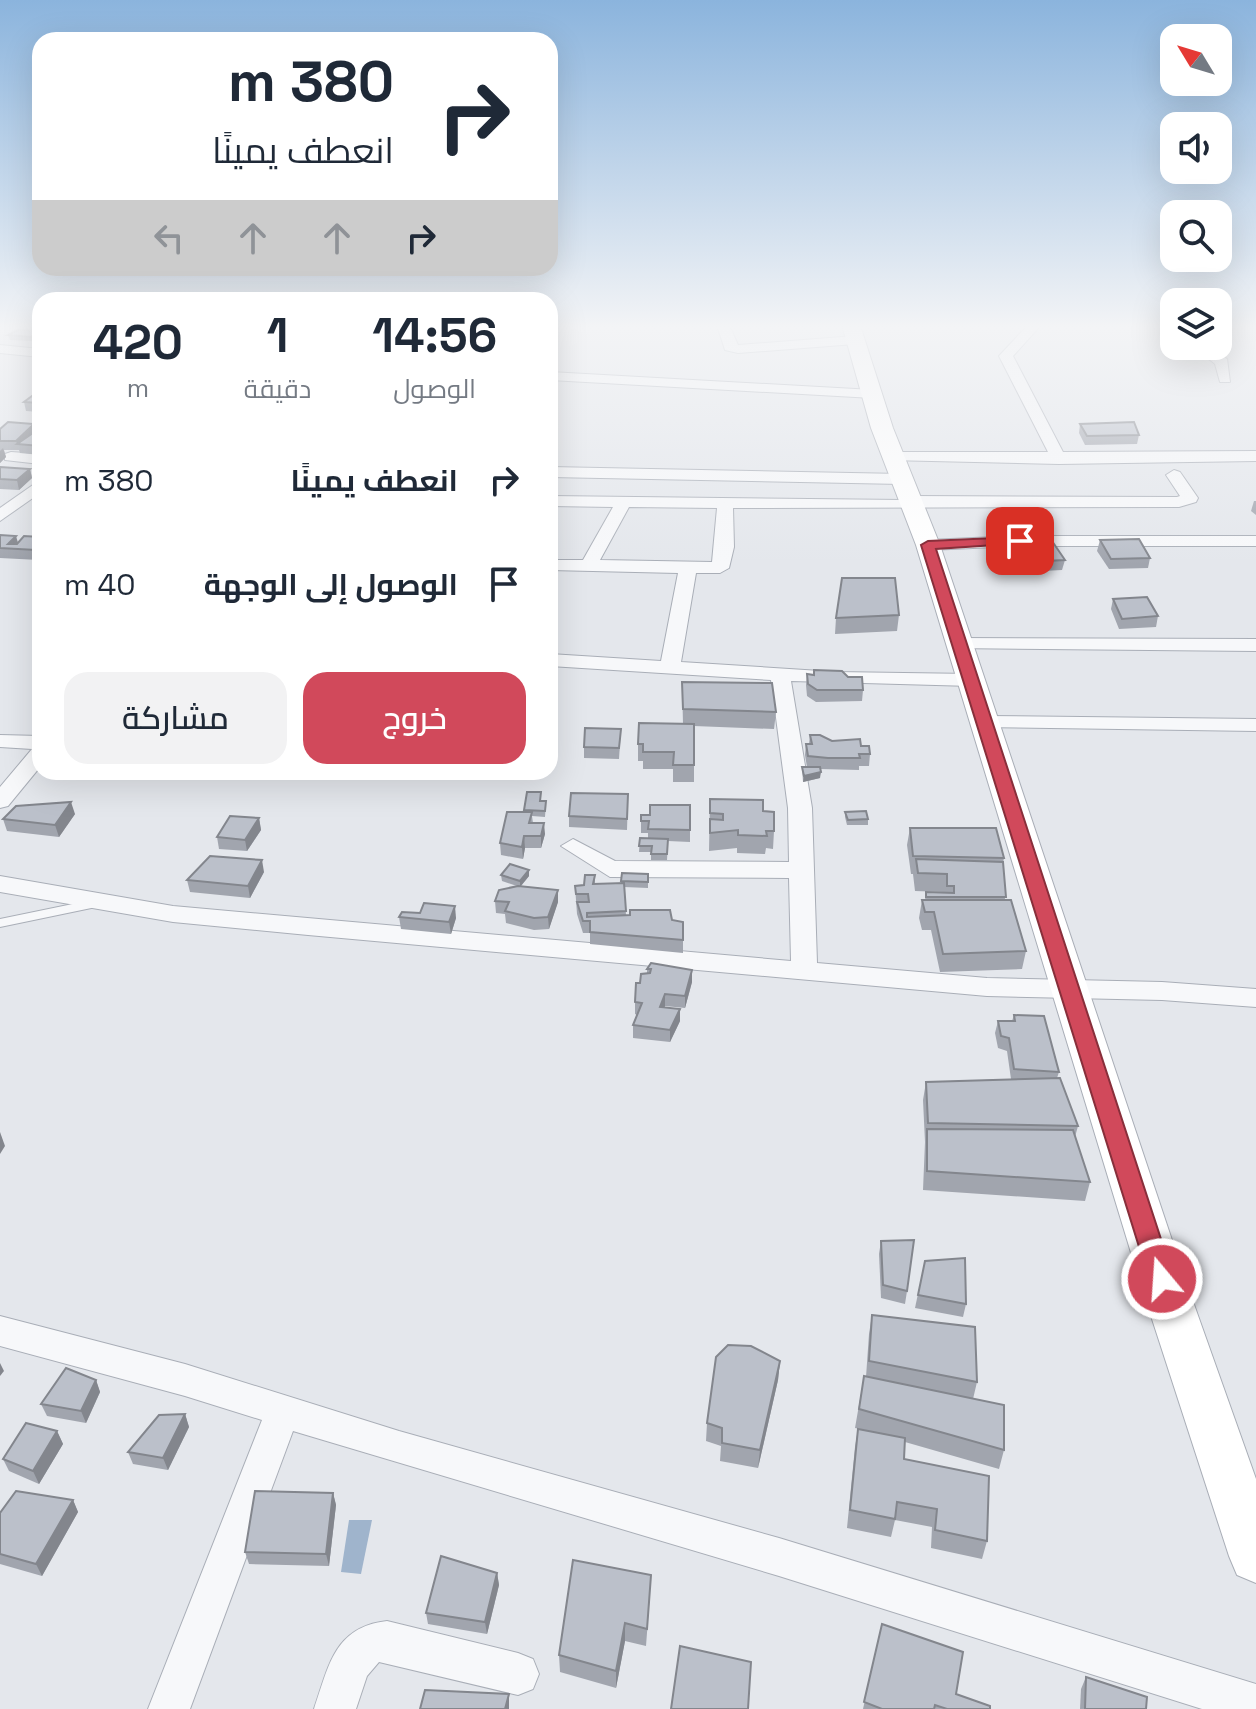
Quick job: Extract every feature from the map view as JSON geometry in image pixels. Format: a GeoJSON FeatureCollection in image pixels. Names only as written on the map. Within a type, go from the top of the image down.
{"type":"FeatureCollection","features":[{"type":"Feature","properties":{"kind":"main road"},"geometry":{"type":"LineString","coordinates":[[877,405],[928,545],[1171,1306],[1256,1556]]}},
{"type":"Feature","properties":{"kind":"street"},"geometry":{"type":"LineString","coordinates":[[1031,405],[1059,459]]}},
{"type":"Feature","properties":{"kind":"street"},"geometry":{"type":"LineString","coordinates":[[558,501],[725,502],[905,486],[1059,459],[1256,456]]}},
{"type":"Feature","properties":{"kind":"street"},"geometry":{"type":"LineString","coordinates":[[11,457],[32,458]]}},
{"type":"Feature","properties":{"kind":"street"},"geometry":{"type":"LineString","coordinates":[[558,472],[905,486],[1179,502],[1190,498],[1174,475]]}},
{"type":"Feature","properties":{"kind":"street"},"geometry":{"type":"LineString","coordinates":[[4,510],[32,491]]}},
{"type":"Feature","properties":{"kind":"street"},"geometry":{"type":"LineString","coordinates":[[589,565],[624,501]]}},
{"type":"Feature","properties":{"kind":"street"},"geometry":{"type":"LineString","coordinates":[[558,565],[688,569],[722,567],[725,502]]}},
{"type":"Feature","properties":{"kind":"street"},"geometry":{"type":"LineString","coordinates":[[928,545],[1020,541],[1256,541]]}},
{"type":"Feature","properties":{"kind":"street"},"geometry":{"type":"LineString","coordinates":[[670,667],[688,569]]}},
{"type":"Feature","properties":{"kind":"street"},"geometry":{"type":"LineString","coordinates":[[959,644],[1256,645]]}},
{"type":"Feature","properties":{"kind":"street"},"geometry":{"type":"LineString","coordinates":[[558,660],[780,674],[972,680]]}},
{"type":"Feature","properties":{"kind":"street"},"geometry":{"type":"LineString","coordinates":[[780,674],[800,808],[804,972]]}},
{"type":"Feature","properties":{"kind":"street"},"geometry":{"type":"LineString","coordinates":[[986,722],[1256,725]]}},
{"type":"Feature","properties":{"kind":"street"},"geometry":{"type":"LineString","coordinates":[[0,741],[32,743]]}},
{"type":"Feature","properties":{"kind":"street"},"geometry":{"type":"LineString","coordinates":[[0,801],[32,763]]}},
{"type":"Feature","properties":{"kind":"street"},"geometry":{"type":"LineString","coordinates":[[573,846],[610,869],[801,870]]}},
{"type":"Feature","properties":{"kind":"street"},"geometry":{"type":"LineString","coordinates":[[0,884],[173,914],[804,972],[1070,991],[1162,991],[1256,998]]}},
{"type":"Feature","properties":{"kind":"street"},"geometry":{"type":"LineString","coordinates":[[0,1331],[185,1380],[580,1502],[1001,1623],[1256,1705]]}},
{"type":"Feature","properties":{"kind":"street"},"geometry":{"type":"LineString","coordinates":[[169,1709],[283,1411]]}},
{"type":"Feature","properties":{"kind":"street"},"geometry":{"type":"LineString","coordinates":[[335,1709],[350,1664],[369,1643],[387,1641],[518,1674]]}},
{"type":"Feature","properties":{"kind":"lane"},"geometry":{"type":"LineString","coordinates":[[0,923],[104,902]]}},
{"type":"Feature","properties":{"kind":"water"},"geometry":{"type":"Polygon","coordinates":[[[349,1520],[372,1520],[361,1574],[341,1572],[349,1520]]]}},
{"type":"Feature","properties":{"kind":"building"},"geometry":{"type":"Polygon","coordinates":[[[8,422],[32,424],[16,441],[0,441],[0,429],[8,422]]]}},
{"type":"Feature","properties":{"kind":"building"},"geometry":{"type":"Polygon","coordinates":[[[1134,422],[1139,435],[1087,436],[1080,424],[1134,422]]]}},
{"type":"Feature","properties":{"kind":"building"},"geometry":{"type":"Polygon","coordinates":[[[32,434],[32,445],[17,444],[32,434]]]}},
{"type":"Feature","properties":{"kind":"building"},"geometry":{"type":"Polygon","coordinates":[[[0,467],[30,469],[17,480],[0,479],[0,467]]]}},
{"type":"Feature","properties":{"kind":"building"},"geometry":{"type":"Polygon","coordinates":[[[0,535],[16,536],[8,544],[17,544],[24,536],[32,536],[32,550],[0,548],[0,535]]]}},
{"type":"Feature","properties":{"kind":"building"},"geometry":{"type":"Polygon","coordinates":[[[1139,539],[1150,558],[1111,559],[1100,540],[1139,539]]]}},
{"type":"Feature","properties":{"kind":"building"},"geometry":{"type":"Polygon","coordinates":[[[1052,541],[1065,560],[1025,562],[1015,543],[1052,541]]]}},
{"type":"Feature","properties":{"kind":"building"},"geometry":{"type":"Polygon","coordinates":[[[842,578],[895,578],[899,615],[836,618],[842,578]]]}},
{"type":"Feature","properties":{"kind":"building"},"geometry":{"type":"Polygon","coordinates":[[[1147,597],[1158,616],[1122,619],[1113,599],[1147,597]]]}},
{"type":"Feature","properties":{"kind":"building"},"geometry":{"type":"Polygon","coordinates":[[[814,670],[842,671],[848,677],[862,677],[863,690],[817,690],[808,684],[807,674],[814,675],[814,670]]]}},
{"type":"Feature","properties":{"kind":"building"},"geometry":{"type":"Polygon","coordinates":[[[682,682],[772,683],[776,712],[683,709],[682,682]]]}},
{"type":"Feature","properties":{"kind":"building"},"geometry":{"type":"Polygon","coordinates":[[[639,723],[694,724],[694,765],[673,765],[674,752],[643,752],[643,744],[638,744],[639,723]]]}},
{"type":"Feature","properties":{"kind":"building"},"geometry":{"type":"Polygon","coordinates":[[[585,728],[621,729],[619,748],[584,747],[585,728]]]}},
{"type":"Feature","properties":{"kind":"building"},"geometry":{"type":"Polygon","coordinates":[[[810,735],[820,735],[832,741],[860,739],[861,746],[869,746],[870,754],[859,754],[860,758],[808,756],[806,744],[812,744],[810,735]]]}},
{"type":"Feature","properties":{"kind":"building"},"geometry":{"type":"Polygon","coordinates":[[[802,767],[820,767],[821,772],[804,776],[802,767]]]}},
{"type":"Feature","properties":{"kind":"building"},"geometry":{"type":"Polygon","coordinates":[[[527,792],[541,792],[540,801],[546,801],[545,811],[524,810],[527,792]]]}},
{"type":"Feature","properties":{"kind":"building"},"geometry":{"type":"Polygon","coordinates":[[[571,793],[628,794],[627,819],[569,816],[571,793]]]}},
{"type":"Feature","properties":{"kind":"building"},"geometry":{"type":"Polygon","coordinates":[[[710,799],[763,800],[763,811],[774,812],[774,831],[766,831],[767,836],[738,835],[738,830],[710,833],[710,819],[723,820],[723,814],[710,813],[710,799]]]}},
{"type":"Feature","properties":{"kind":"building"},"geometry":{"type":"Polygon","coordinates":[[[71,802],[55,825],[3,819],[16,806],[71,802]]]}},
{"type":"Feature","properties":{"kind":"building"},"geometry":{"type":"Polygon","coordinates":[[[650,805],[690,805],[690,830],[648,829],[649,821],[641,821],[641,815],[650,815],[650,805]]]}},
{"type":"Feature","properties":{"kind":"building"},"geometry":{"type":"Polygon","coordinates":[[[866,811],[868,819],[848,820],[845,812],[866,811]]]}},
{"type":"Feature","properties":{"kind":"building"},"geometry":{"type":"Polygon","coordinates":[[[507,812],[532,812],[529,823],[544,823],[541,836],[524,836],[522,847],[500,843],[507,812]]]}},
{"type":"Feature","properties":{"kind":"building"},"geometry":{"type":"Polygon","coordinates":[[[230,816],[259,818],[245,840],[217,837],[230,816]]]}},
{"type":"Feature","properties":{"kind":"building"},"geometry":{"type":"Polygon","coordinates":[[[910,828],[996,828],[1004,858],[913,856],[910,828]]]}},
{"type":"Feature","properties":{"kind":"building"},"geometry":{"type":"Polygon","coordinates":[[[640,838],[668,839],[667,854],[651,854],[652,846],[639,846],[640,838]]]}},
{"type":"Feature","properties":{"kind":"building"},"geometry":{"type":"Polygon","coordinates":[[[210,856],[262,860],[248,886],[187,880],[210,856]]]}},
{"type":"Feature","properties":{"kind":"building"},"geometry":{"type":"Polygon","coordinates":[[[916,859],[1003,862],[1006,897],[926,897],[926,892],[954,893],[954,886],[947,886],[947,874],[918,873],[916,859]]]}},
{"type":"Feature","properties":{"kind":"building"},"geometry":{"type":"Polygon","coordinates":[[[510,864],[529,870],[520,881],[501,875],[510,864]]]}},
{"type":"Feature","properties":{"kind":"building"},"geometry":{"type":"Polygon","coordinates":[[[622,873],[648,874],[648,882],[621,881],[622,873]]]}},
{"type":"Feature","properties":{"kind":"building"},"geometry":{"type":"Polygon","coordinates":[[[585,875],[595,875],[593,884],[624,883],[626,911],[587,913],[587,917],[630,915],[630,910],[670,910],[672,920],[683,922],[683,940],[590,932],[590,921],[583,921],[577,902],[589,902],[588,894],[576,894],[575,886],[584,885],[585,875]]]}},
{"type":"Feature","properties":{"kind":"building"},"geometry":{"type":"Polygon","coordinates":[[[518,886],[558,890],[548,917],[534,918],[505,911],[509,902],[495,901],[499,890],[518,886]]]}},
{"type":"Feature","properties":{"kind":"building"},"geometry":{"type":"Polygon","coordinates":[[[922,900],[1011,900],[1026,951],[943,954],[934,912],[925,912],[922,900]]]}},
{"type":"Feature","properties":{"kind":"building"},"geometry":{"type":"Polygon","coordinates":[[[424,903],[455,906],[449,922],[399,917],[402,912],[420,913],[424,903]]]}},
{"type":"Feature","properties":{"kind":"building"},"geometry":{"type":"Polygon","coordinates":[[[651,963],[692,970],[685,996],[665,994],[660,1007],[680,1009],[670,1030],[633,1025],[642,1003],[635,1002],[636,983],[640,983],[641,974],[650,973],[651,969],[647,969],[651,963]]]}},
{"type":"Feature","properties":{"kind":"building"},"geometry":{"type":"Polygon","coordinates":[[[1014,1015],[1044,1016],[1059,1072],[1014,1069],[1009,1038],[1001,1036],[998,1021],[1015,1021],[1014,1015]]]}},
{"type":"Feature","properties":{"kind":"building"},"geometry":{"type":"Polygon","coordinates":[[[1060,1078],[1078,1126],[928,1123],[926,1082],[1060,1078]]]}},
{"type":"Feature","properties":{"kind":"building"},"geometry":{"type":"Polygon","coordinates":[[[927,1129],[1073,1130],[1090,1182],[927,1171],[927,1129]]]}},
{"type":"Feature","properties":{"kind":"building"},"geometry":{"type":"Polygon","coordinates":[[[914,1240],[907,1291],[883,1285],[881,1241],[914,1240]]]}},
{"type":"Feature","properties":{"kind":"building"},"geometry":{"type":"Polygon","coordinates":[[[965,1258],[966,1304],[918,1295],[925,1261],[965,1258]]]}},
{"type":"Feature","properties":{"kind":"building"},"geometry":{"type":"Polygon","coordinates":[[[872,1315],[975,1327],[977,1382],[869,1361],[872,1315]]]}},
{"type":"Feature","properties":{"kind":"building"},"geometry":{"type":"Polygon","coordinates":[[[728,1345],[751,1346],[780,1361],[760,1450],[722,1443],[722,1428],[707,1423],[716,1357],[728,1345]]]}},
{"type":"Feature","properties":{"kind":"building"},"geometry":{"type":"Polygon","coordinates":[[[66,1368],[96,1380],[81,1411],[41,1404],[66,1368]]]}},
{"type":"Feature","properties":{"kind":"building"},"geometry":{"type":"Polygon","coordinates":[[[864,1376],[1004,1405],[1004,1450],[859,1409],[864,1376]]]}},
{"type":"Feature","properties":{"kind":"building"},"geometry":{"type":"Polygon","coordinates":[[[185,1414],[163,1458],[128,1452],[159,1415],[185,1414]]]}},
{"type":"Feature","properties":{"kind":"building"},"geometry":{"type":"Polygon","coordinates":[[[26,1423],[57,1431],[33,1471],[3,1459],[26,1423]]]}},
{"type":"Feature","properties":{"kind":"building"},"geometry":{"type":"Polygon","coordinates":[[[858,1429],[905,1438],[904,1459],[989,1476],[987,1541],[935,1530],[937,1509],[897,1502],[895,1519],[850,1510],[858,1429]]]}},
{"type":"Feature","properties":{"kind":"building"},"geometry":{"type":"Polygon","coordinates":[[[16,1491],[73,1500],[36,1564],[0,1554],[0,1513],[16,1491]]]}},
{"type":"Feature","properties":{"kind":"building"},"geometry":{"type":"Polygon","coordinates":[[[255,1491],[333,1493],[326,1554],[245,1552],[255,1491]]]}},
{"type":"Feature","properties":{"kind":"building"},"geometry":{"type":"Polygon","coordinates":[[[441,1556],[497,1573],[485,1622],[426,1613],[441,1556]]]}},
{"type":"Feature","properties":{"kind":"building"},"geometry":{"type":"Polygon","coordinates":[[[573,1560],[651,1575],[647,1629],[625,1623],[616,1671],[559,1655],[573,1560]]]}},
{"type":"Feature","properties":{"kind":"building"},"geometry":{"type":"Polygon","coordinates":[[[882,1624],[963,1652],[956,1694],[990,1706],[990,1709],[947,1709],[935,1705],[934,1709],[882,1709],[864,1702],[882,1624]]]}},
{"type":"Feature","properties":{"kind":"building"},"geometry":{"type":"Polygon","coordinates":[[[680,1646],[751,1662],[748,1709],[671,1709],[680,1646]]]}},
{"type":"Feature","properties":{"kind":"building"},"geometry":{"type":"Polygon","coordinates":[[[1086,1677],[1147,1697],[1146,1709],[1085,1709],[1086,1677]]]}},
{"type":"Feature","properties":{"kind":"building"},"geometry":{"type":"Polygon","coordinates":[[[425,1690],[509,1694],[505,1709],[420,1709],[425,1690]]]}},
{"type":"Feature","properties":{"kind":"route"},"geometry":{"type":"LineString","coordinates":[[1020,541],[928,545],[1162,1279]]}}]}
